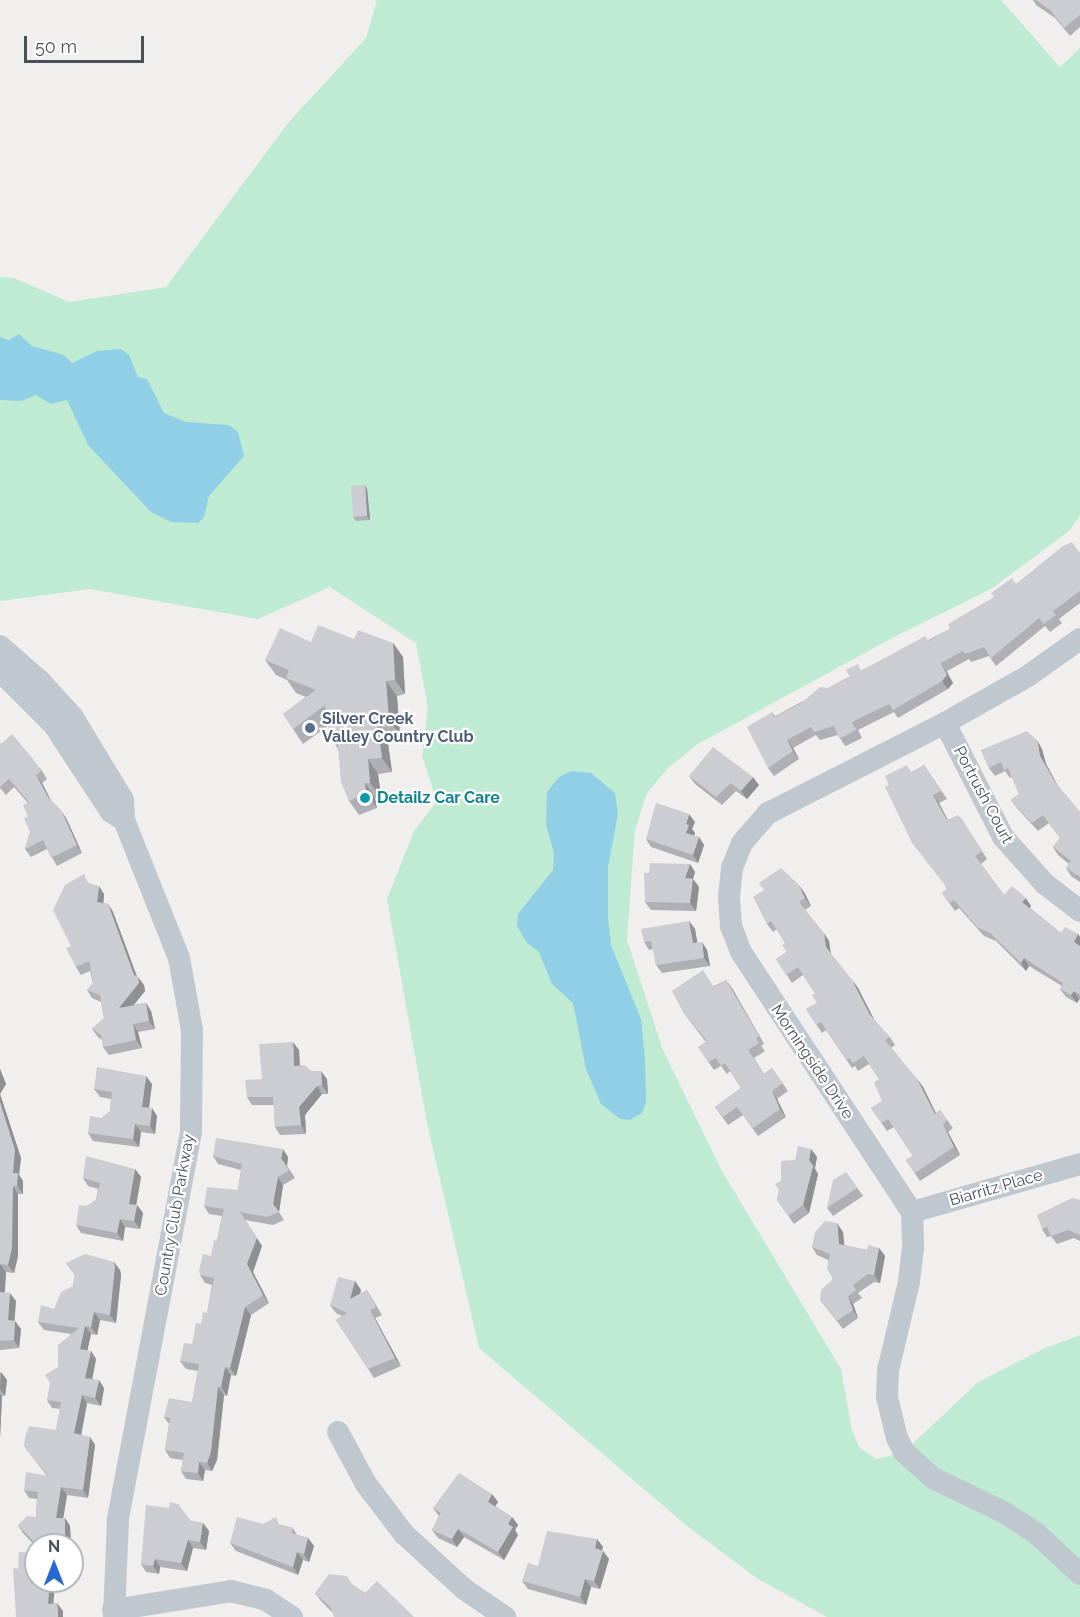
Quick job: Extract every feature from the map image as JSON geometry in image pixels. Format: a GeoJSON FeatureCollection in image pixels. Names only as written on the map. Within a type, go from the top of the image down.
{"type":"FeatureCollection","features":[{"type":"Feature","properties":{"kind":"street","name":"Morningside Drive"},"geometry":{"type":"LineString","coordinates":[[912,1212],[738,946],[731,926],[729,889],[742,843],[768,813],[945,723],[1028,676],[1080,639]]}},
{"type":"Feature","properties":{"kind":"street","name":"Country Club Parkway"},"geometry":{"type":"LineString","coordinates":[[0,646],[33,687]]}},
{"type":"Feature","properties":{"kind":"street","name":"Country Club Parkway"},"geometry":{"type":"LineString","coordinates":[[0,671],[33,687],[72,716],[96,752],[123,800],[124,820],[178,958],[192,1030],[193,1099],[189,1144],[118,1520],[113,1614]]}},
{"type":"Feature","properties":{"kind":"street","name":"Portrush Court"},"geometry":{"type":"LineString","coordinates":[[945,723],[1007,842],[1045,884],[1080,910]]}},
{"type":"Feature","properties":{"kind":"street","name":"Biarritz Place"},"geometry":{"type":"LineString","coordinates":[[912,1212],[1080,1164]]}},
{"type":"Feature","properties":{"kind":"street"},"geometry":{"type":"LineString","coordinates":[[912,1212],[914,1248],[909,1282],[888,1370],[887,1397],[897,1438],[904,1452],[933,1478],[1005,1513],[1037,1534],[1080,1574]]}},
{"type":"Feature","properties":{"kind":"street"},"geometry":{"type":"LineString","coordinates":[[338,1432],[366,1484],[405,1534],[459,1585],[505,1617]]}},
{"type":"Feature","properties":{"kind":"street"},"geometry":{"type":"LineString","coordinates":[[113,1614],[231,1591],[266,1600],[292,1617]]}},
{"type":"Feature","properties":{"kind":"green space","name":"Silver Creek Valley Country Club"},"geometry":{"type":"Polygon","coordinates":[[[377,0],[1001,0],[1060,67],[1080,48],[1080,516],[1069,531],[991,589],[896,636],[698,744],[668,768],[647,793],[635,830],[627,940],[663,1050],[722,1171],[841,1369],[852,1430],[859,1447],[876,1459],[904,1452],[978,1382],[1043,1349],[1080,1335],[1080,1617],[827,1617],[758,1579],[687,1526],[479,1348],[427,1123],[387,899],[414,831],[437,801],[422,756],[428,707],[416,643],[330,587],[258,619],[90,589],[0,601],[0,277],[14,278],[69,302],[166,287],[288,123],[366,38],[377,0]]]}},
{"type":"Feature","properties":{"kind":"water"},"geometry":{"type":"Polygon","coordinates":[[[19,334],[32,346],[64,355],[72,363],[97,351],[121,349],[129,355],[138,377],[147,379],[164,413],[186,422],[229,425],[238,432],[244,456],[209,496],[204,517],[198,523],[171,522],[151,512],[88,445],[67,400],[51,404],[36,395],[21,401],[0,400],[0,337],[9,340],[19,334]]]}},
{"type":"Feature","properties":{"kind":"water"},"geometry":{"type":"Polygon","coordinates":[[[571,771],[591,773],[615,793],[618,814],[608,867],[608,918],[611,945],[641,1019],[645,1058],[646,1102],[642,1113],[630,1120],[620,1119],[601,1104],[586,1069],[573,1003],[552,984],[539,952],[527,943],[517,926],[518,914],[553,870],[554,853],[546,825],[547,792],[559,777],[571,771]]]}},
{"type":"Feature","properties":{"kind":"building"},"geometry":{"type":"Polygon","coordinates":[[[1036,0],[1080,0],[1080,15],[1064,28],[1050,10],[1036,0]]]}},
{"type":"Feature","properties":{"kind":"building"},"geometry":{"type":"Polygon","coordinates":[[[365,485],[367,516],[353,517],[351,486],[365,485]]]}},
{"type":"Feature","properties":{"kind":"building"},"geometry":{"type":"Polygon","coordinates":[[[1072,542],[1080,553],[1080,591],[1053,611],[1056,615],[1044,624],[1039,618],[991,658],[984,647],[965,654],[963,651],[941,663],[947,675],[942,681],[893,710],[889,704],[852,722],[856,730],[843,737],[839,738],[834,726],[814,732],[811,727],[787,740],[793,751],[768,768],[747,727],[772,712],[774,717],[800,704],[820,687],[828,688],[850,676],[846,670],[858,664],[861,671],[925,636],[928,641],[950,629],[948,624],[994,597],[991,593],[1012,578],[1016,584],[1063,546],[1072,542]]]}},
{"type":"Feature","properties":{"kind":"building"},"geometry":{"type":"Polygon","coordinates":[[[318,625],[354,639],[358,630],[393,643],[395,680],[386,681],[389,720],[377,722],[382,758],[368,759],[370,783],[365,783],[366,793],[349,801],[341,782],[337,735],[330,736],[325,705],[293,729],[283,714],[316,690],[286,678],[289,670],[265,660],[280,628],[311,642],[318,625]]]}},
{"type":"Feature","properties":{"kind":"building"},"geometry":{"type":"Polygon","coordinates":[[[1027,731],[1037,740],[1040,756],[1055,782],[1080,812],[1080,877],[1066,868],[1071,861],[1053,847],[1060,838],[1043,815],[1032,823],[1011,800],[1019,794],[1008,768],[1004,770],[1001,762],[989,768],[981,750],[1027,731]]]}},
{"type":"Feature","properties":{"kind":"building"},"geometry":{"type":"Polygon","coordinates":[[[12,734],[41,771],[36,775],[48,797],[61,810],[77,845],[51,858],[43,840],[25,849],[30,832],[24,818],[28,817],[23,805],[29,802],[9,779],[0,787],[0,743],[12,734]]]}},
{"type":"Feature","properties":{"kind":"building"},"geometry":{"type":"Polygon","coordinates":[[[713,747],[753,777],[741,791],[731,783],[716,797],[689,776],[713,747]]]}},
{"type":"Feature","properties":{"kind":"building"},"geometry":{"type":"Polygon","coordinates":[[[907,765],[911,772],[924,765],[941,791],[933,795],[947,820],[958,815],[961,818],[982,851],[975,856],[1004,895],[1012,886],[1026,898],[1022,902],[1061,933],[1065,927],[1078,934],[1074,942],[1080,946],[1080,994],[1074,991],[1071,995],[1060,989],[1063,983],[1024,958],[1021,963],[990,933],[978,928],[954,900],[950,903],[942,893],[948,889],[912,843],[885,787],[889,785],[885,776],[907,765]]]}},
{"type":"Feature","properties":{"kind":"building"},"geometry":{"type":"Polygon","coordinates":[[[656,803],[689,814],[686,833],[699,837],[693,855],[646,839],[656,803]]]}},
{"type":"Feature","properties":{"kind":"building"},"geometry":{"type":"Polygon","coordinates":[[[650,863],[690,864],[685,878],[693,879],[690,903],[645,902],[644,873],[649,873],[650,863]]]}},
{"type":"Feature","properties":{"kind":"building"},"geometry":{"type":"Polygon","coordinates":[[[781,868],[798,884],[805,898],[799,902],[824,933],[826,947],[852,980],[870,1015],[890,1037],[885,1040],[917,1079],[935,1114],[940,1110],[947,1120],[943,1124],[954,1147],[915,1173],[906,1160],[913,1156],[888,1119],[881,1123],[871,1108],[882,1101],[874,1082],[879,1079],[864,1056],[853,1063],[849,1058],[846,1060],[821,1022],[816,1025],[806,1009],[817,1003],[812,995],[815,993],[798,967],[786,975],[776,959],[787,952],[782,945],[785,943],[771,921],[767,924],[753,897],[764,890],[759,883],[781,868]]]}},
{"type":"Feature","properties":{"kind":"building"},"geometry":{"type":"Polygon","coordinates":[[[84,874],[88,883],[99,886],[97,902],[108,904],[134,975],[138,977],[139,983],[119,1008],[146,1003],[149,1021],[133,1024],[136,1040],[103,1047],[101,1035],[92,1029],[104,1018],[100,995],[87,990],[93,983],[89,961],[76,967],[66,948],[71,946],[53,910],[65,885],[84,874]]]}},
{"type":"Feature","properties":{"kind":"building"},"geometry":{"type":"Polygon","coordinates":[[[689,921],[693,943],[702,942],[704,958],[656,965],[651,941],[644,942],[641,929],[689,921]]]}},
{"type":"Feature","properties":{"kind":"building"},"geometry":{"type":"Polygon","coordinates":[[[703,970],[714,987],[726,980],[759,1036],[756,1038],[759,1043],[748,1050],[764,1074],[772,1068],[783,1083],[772,1091],[780,1109],[753,1128],[737,1107],[723,1117],[715,1107],[741,1088],[725,1063],[721,1066],[716,1058],[708,1062],[698,1047],[707,1041],[683,1012],[672,991],[703,970]]]}},
{"type":"Feature","properties":{"kind":"building"},"geometry":{"type":"Polygon","coordinates":[[[293,1042],[294,1066],[305,1065],[311,1071],[321,1071],[322,1085],[317,1086],[299,1107],[301,1125],[275,1127],[273,1097],[247,1097],[245,1080],[262,1079],[259,1044],[293,1042]]]}},
{"type":"Feature","properties":{"kind":"building"},"geometry":{"type":"Polygon","coordinates":[[[97,1067],[146,1076],[142,1107],[152,1108],[150,1126],[135,1124],[133,1139],[88,1133],[90,1116],[102,1118],[110,1111],[112,1092],[94,1089],[97,1067]]]}},
{"type":"Feature","properties":{"kind":"building"},"geometry":{"type":"Polygon","coordinates":[[[0,1102],[15,1150],[13,1173],[18,1173],[17,1186],[13,1186],[12,1248],[8,1265],[0,1264],[0,1102]]]}},
{"type":"Feature","properties":{"kind":"building"},"geometry":{"type":"Polygon","coordinates":[[[216,1138],[283,1149],[281,1158],[289,1170],[278,1177],[273,1204],[279,1212],[267,1217],[240,1212],[257,1238],[247,1264],[263,1295],[245,1307],[230,1368],[225,1367],[221,1387],[218,1387],[211,1452],[207,1463],[199,1462],[198,1473],[181,1471],[184,1453],[165,1450],[170,1418],[164,1417],[169,1398],[192,1402],[199,1364],[180,1361],[184,1343],[192,1344],[196,1323],[201,1324],[203,1312],[207,1313],[214,1278],[200,1275],[199,1271],[203,1254],[211,1256],[224,1209],[204,1206],[207,1187],[238,1190],[242,1164],[213,1156],[216,1138]]]}},
{"type":"Feature","properties":{"kind":"building"},"geometry":{"type":"Polygon","coordinates":[[[798,1146],[811,1149],[809,1160],[813,1166],[803,1205],[788,1216],[777,1200],[779,1190],[775,1184],[781,1181],[781,1161],[795,1160],[798,1146]]]}},
{"type":"Feature","properties":{"kind":"building"},"geometry":{"type":"Polygon","coordinates":[[[86,1156],[135,1169],[129,1204],[137,1205],[134,1221],[120,1219],[117,1233],[76,1225],[79,1205],[87,1206],[96,1200],[100,1183],[83,1178],[86,1156]]]}},
{"type":"Feature","properties":{"kind":"building"},"geometry":{"type":"Polygon","coordinates":[[[846,1172],[857,1188],[827,1208],[833,1180],[846,1172]]]}},
{"type":"Feature","properties":{"kind":"building"},"geometry":{"type":"Polygon","coordinates":[[[1072,1198],[1080,1200],[1080,1235],[1068,1230],[1051,1236],[1047,1227],[1042,1229],[1037,1215],[1072,1198]]]}},
{"type":"Feature","properties":{"kind":"building"},"geometry":{"type":"Polygon","coordinates":[[[825,1221],[837,1223],[839,1244],[867,1250],[868,1245],[879,1248],[874,1275],[868,1274],[853,1285],[856,1290],[848,1296],[853,1310],[837,1321],[820,1300],[821,1290],[833,1279],[827,1269],[830,1254],[812,1247],[815,1232],[825,1221]]]}},
{"type":"Feature","properties":{"kind":"building"},"geometry":{"type":"Polygon","coordinates":[[[85,1254],[114,1262],[110,1315],[94,1312],[91,1327],[85,1326],[80,1349],[91,1351],[85,1378],[99,1380],[95,1398],[82,1395],[74,1433],[90,1437],[83,1490],[61,1487],[56,1518],[65,1518],[65,1533],[26,1533],[18,1525],[27,1516],[36,1517],[38,1492],[24,1490],[26,1472],[48,1476],[24,1446],[25,1438],[29,1426],[56,1430],[61,1402],[47,1400],[50,1383],[45,1375],[58,1367],[58,1345],[79,1328],[38,1322],[41,1305],[54,1309],[61,1292],[73,1286],[75,1274],[66,1263],[85,1254]]]}},
{"type":"Feature","properties":{"kind":"building"},"geometry":{"type":"Polygon","coordinates":[[[338,1277],[355,1281],[350,1299],[367,1290],[376,1307],[370,1310],[395,1358],[368,1369],[336,1320],[347,1313],[330,1305],[338,1277]]]}},
{"type":"Feature","properties":{"kind":"building"},"geometry":{"type":"Polygon","coordinates":[[[0,1292],[10,1293],[8,1320],[15,1321],[14,1340],[0,1341],[0,1292]]]}},
{"type":"Feature","properties":{"kind":"building"},"geometry":{"type":"Polygon","coordinates":[[[459,1473],[492,1494],[488,1502],[512,1517],[508,1524],[513,1527],[498,1552],[458,1529],[452,1539],[432,1530],[441,1513],[433,1508],[459,1473]]]}},
{"type":"Feature","properties":{"kind":"building"},"geometry":{"type":"Polygon","coordinates":[[[170,1502],[178,1504],[191,1521],[203,1523],[200,1542],[188,1540],[181,1563],[155,1559],[153,1566],[141,1564],[146,1505],[169,1508],[170,1502]]]}},
{"type":"Feature","properties":{"kind":"building"},"geometry":{"type":"Polygon","coordinates":[[[237,1517],[263,1524],[276,1517],[279,1524],[293,1528],[291,1533],[308,1538],[304,1554],[297,1552],[293,1567],[230,1543],[237,1517]]]}},
{"type":"Feature","properties":{"kind":"building"},"geometry":{"type":"Polygon","coordinates":[[[547,1531],[597,1539],[595,1548],[603,1551],[594,1581],[585,1579],[580,1597],[522,1581],[528,1563],[538,1566],[547,1531]]]}},
{"type":"Feature","properties":{"kind":"building"},"geometry":{"type":"Polygon","coordinates":[[[19,1552],[24,1552],[24,1593],[48,1593],[48,1604],[57,1603],[58,1617],[16,1617],[13,1568],[18,1569],[19,1552]]]}},
{"type":"Feature","properties":{"kind":"building"},"geometry":{"type":"Polygon","coordinates":[[[329,1574],[347,1576],[352,1584],[365,1593],[377,1581],[414,1617],[334,1617],[331,1608],[315,1593],[329,1574]]]}},
{"type":"Feature","properties":{"kind":"place","name":"Silver Creek Valley Country Club"},"geometry":{"type":"Point","coordinates":[310,728]}},
{"type":"Feature","properties":{"kind":"place","name":"Detailz Car Care"},"geometry":{"type":"Point","coordinates":[365,798]}}]}
